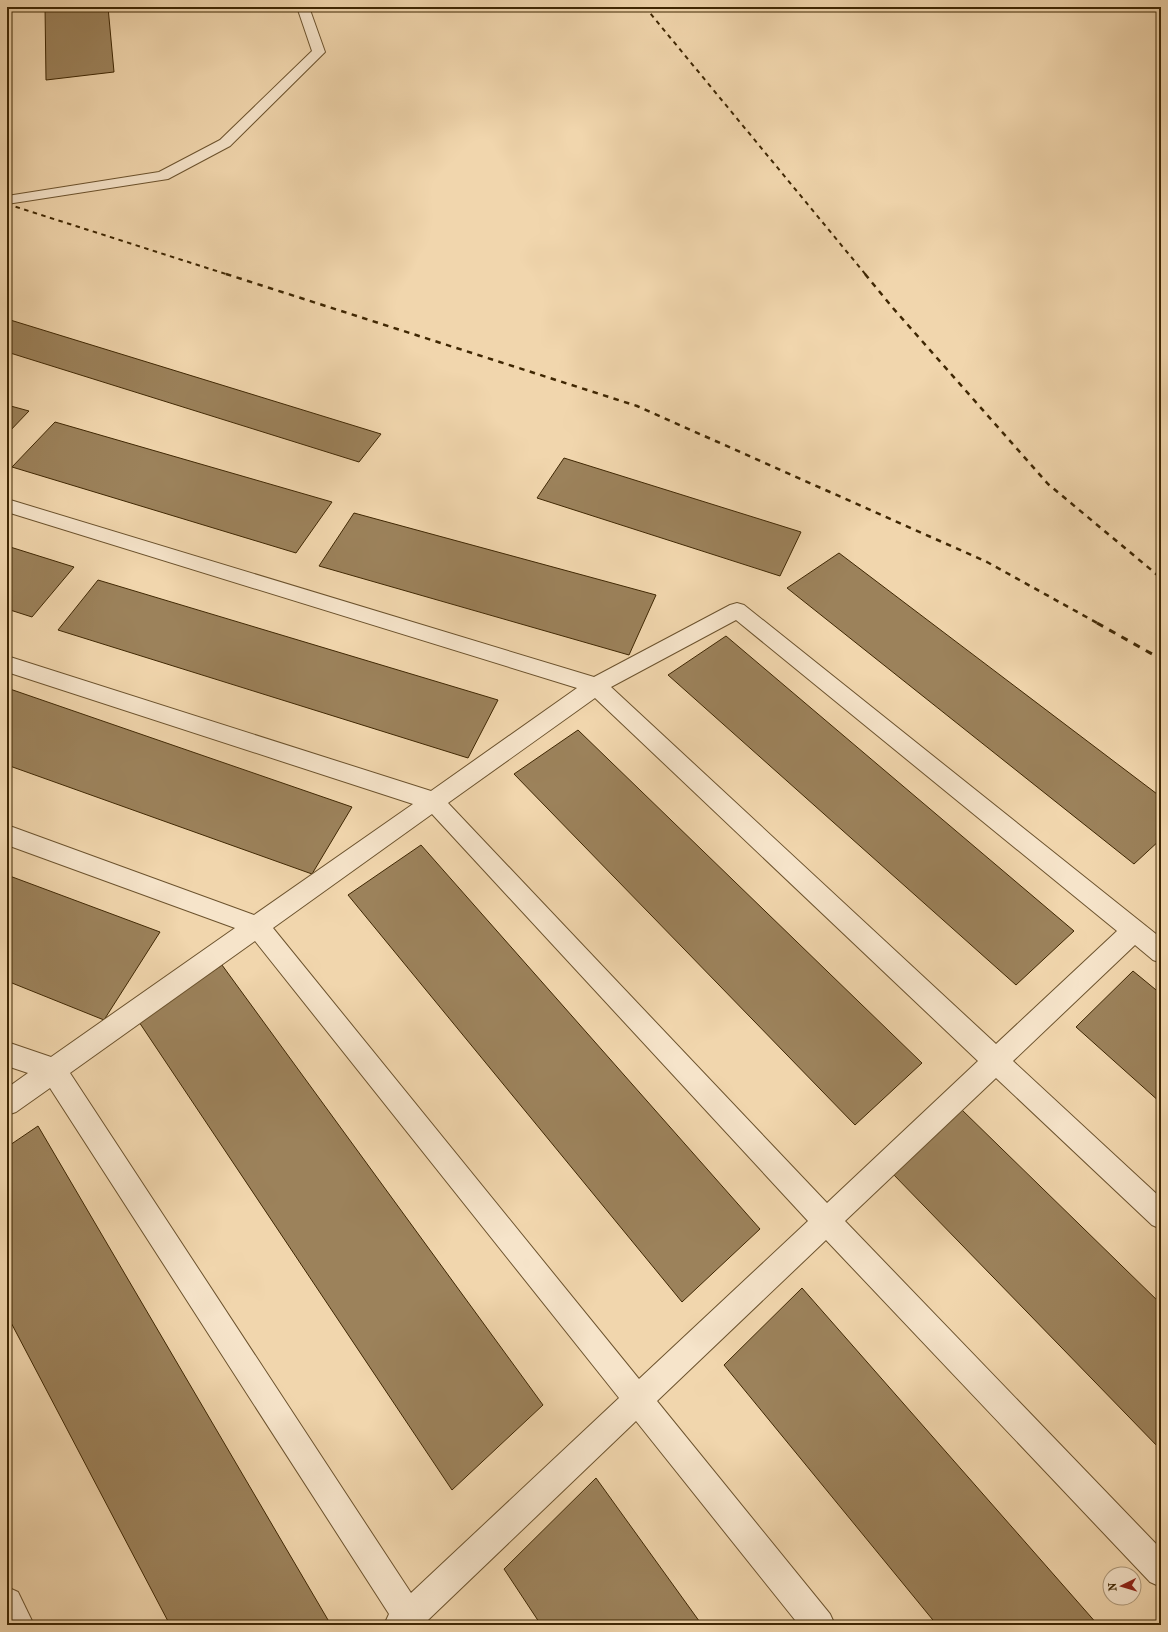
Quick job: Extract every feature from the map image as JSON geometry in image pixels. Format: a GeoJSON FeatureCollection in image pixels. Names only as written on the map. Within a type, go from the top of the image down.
{"type":"FeatureCollection","features":[{"type":"Feature","properties":{"kind":"street"},"geometry":{"type":"LineString","coordinates":[[7,200],[163,176],[225,143],[319,52],[303,7]]}},
{"type":"Feature","properties":{"kind":"street"},"geometry":{"type":"LineString","coordinates":[[7,505],[596,686],[1161,1216]]}},
{"type":"Feature","properties":{"kind":"street"},"geometry":{"type":"LineString","coordinates":[[7,1102],[596,686],[737,610],[1161,952]]}},
{"type":"Feature","properties":{"kind":"street"},"geometry":{"type":"LineString","coordinates":[[7,664],[433,801],[827,1222],[1161,1571]]}},
{"type":"Feature","properties":{"kind":"street"},"geometry":{"type":"LineString","coordinates":[[7,835],[257,926],[819,1625]]}},
{"type":"Feature","properties":{"kind":"street"},"geometry":{"type":"LineString","coordinates":[[7,1054],[53,1070],[407,1622],[637,1400],[827,1222],[1134,930]]}},
{"type":"Feature","properties":{"kind":"street"},"geometry":{"type":"LineString","coordinates":[[7,1603],[18,1625]]}},
{"type":"Feature","properties":{"kind":"building"},"geometry":{"type":"Polygon","coordinates":[[[45,7],[108,7],[114,72],[46,80],[45,7]]]}},
{"type":"Feature","properties":{"kind":"building"},"geometry":{"type":"Polygon","coordinates":[[[7,319],[381,434],[359,462],[7,352],[7,319]]]}},
{"type":"Feature","properties":{"kind":"building"},"geometry":{"type":"Polygon","coordinates":[[[7,405],[29,411],[7,434],[7,405]]]}},
{"type":"Feature","properties":{"kind":"building"},"geometry":{"type":"Polygon","coordinates":[[[55,422],[332,502],[296,553],[12,467],[55,422]]]}},
{"type":"Feature","properties":{"kind":"building"},"geometry":{"type":"Polygon","coordinates":[[[564,458],[801,532],[780,576],[537,498],[564,458]]]}},
{"type":"Feature","properties":{"kind":"building"},"geometry":{"type":"Polygon","coordinates":[[[354,513],[656,595],[629,655],[319,566],[354,513]]]}},
{"type":"Feature","properties":{"kind":"building"},"geometry":{"type":"Polygon","coordinates":[[[7,546],[74,567],[32,617],[7,609],[7,546]]]}},
{"type":"Feature","properties":{"kind":"building"},"geometry":{"type":"Polygon","coordinates":[[[839,553],[1161,797],[1161,839],[1134,864],[787,588],[839,553]]]}},
{"type":"Feature","properties":{"kind":"building"},"geometry":{"type":"Polygon","coordinates":[[[98,580],[498,700],[468,758],[58,630],[98,580]]]}},
{"type":"Feature","properties":{"kind":"building"},"geometry":{"type":"Polygon","coordinates":[[[726,636],[1074,931],[1016,985],[668,675],[726,636]]]}},
{"type":"Feature","properties":{"kind":"building"},"geometry":{"type":"Polygon","coordinates":[[[7,688],[352,807],[312,874],[7,765],[7,688]]]}},
{"type":"Feature","properties":{"kind":"building"},"geometry":{"type":"Polygon","coordinates":[[[578,730],[922,1063],[855,1125],[514,774],[578,730]]]}},
{"type":"Feature","properties":{"kind":"building"},"geometry":{"type":"Polygon","coordinates":[[[421,845],[760,1229],[682,1302],[348,895],[421,845]]]}},
{"type":"Feature","properties":{"kind":"building"},"geometry":{"type":"Polygon","coordinates":[[[7,875],[160,932],[104,1020],[7,981],[7,875]]]}},
{"type":"Feature","properties":{"kind":"building"},"geometry":{"type":"Polygon","coordinates":[[[222,965],[543,1405],[452,1490],[139,1022],[222,965]]]}},
{"type":"Feature","properties":{"kind":"building"},"geometry":{"type":"Polygon","coordinates":[[[1133,971],[1161,994],[1161,1103],[1076,1027],[1133,971]]]}},
{"type":"Feature","properties":{"kind":"building"},"geometry":{"type":"Polygon","coordinates":[[[961,1109],[1161,1304],[1161,1450],[893,1174],[961,1109]]]}},
{"type":"Feature","properties":{"kind":"building"},"geometry":{"type":"Polygon","coordinates":[[[38,1126],[331,1625],[170,1625],[7,1315],[7,1147],[38,1126]]]}},
{"type":"Feature","properties":{"kind":"building"},"geometry":{"type":"Polygon","coordinates":[[[802,1288],[1098,1625],[937,1625],[724,1365],[802,1288]]]}},
{"type":"Feature","properties":{"kind":"building"},"geometry":{"type":"Polygon","coordinates":[[[596,1478],[702,1625],[541,1625],[504,1569],[596,1478]]]}},
{"type":"Feature","properties":{"kind":"railway"},"geometry":{"type":"LineString","coordinates":[[645,7],[866,275]]}},
{"type":"Feature","properties":{"kind":"railway"},"geometry":{"type":"LineString","coordinates":[[7,204],[229,275]]}},
{"type":"Feature","properties":{"kind":"railway"},"geometry":{"type":"LineString","coordinates":[[226,274],[637,406],[987,562],[1099,624]]}},
{"type":"Feature","properties":{"kind":"railway"},"geometry":{"type":"LineString","coordinates":[[865,274],[892,307],[1048,484],[1161,578]]}},
{"type":"Feature","properties":{"kind":"railway"},"geometry":{"type":"LineString","coordinates":[[1097,623],[1161,659]]}}]}
